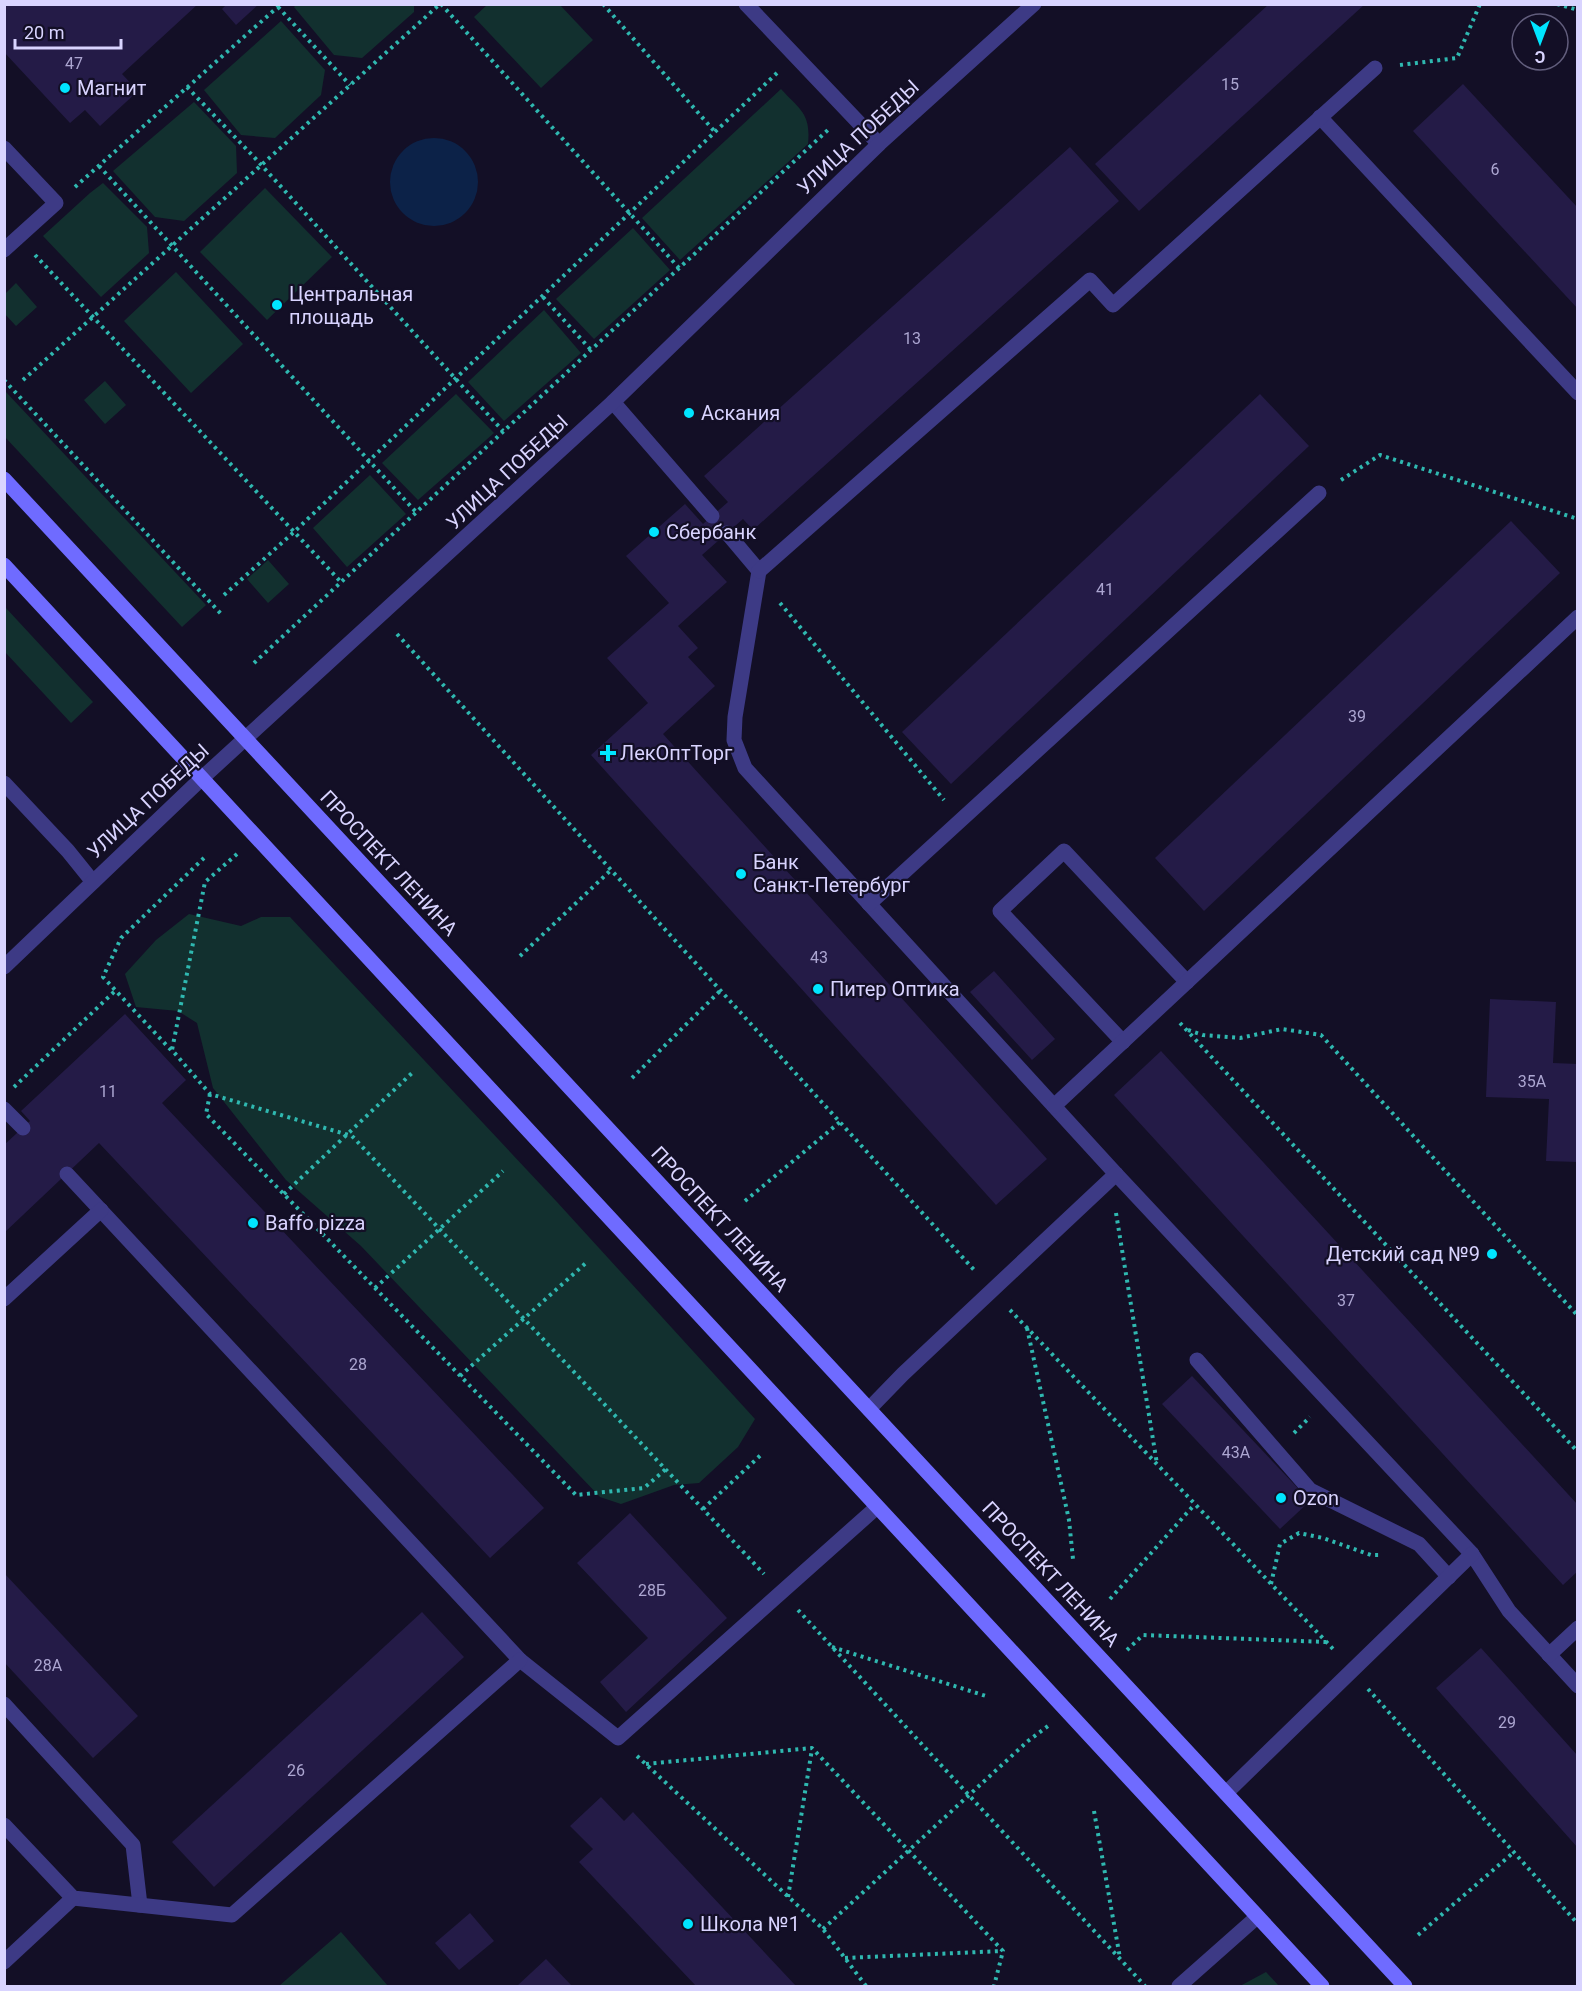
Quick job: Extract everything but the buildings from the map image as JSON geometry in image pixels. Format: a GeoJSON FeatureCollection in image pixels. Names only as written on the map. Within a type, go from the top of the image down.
{"type":"FeatureCollection","features":[{"type":"Feature","properties":{"kind":"main road","name":"ПРОСПЕКТ ЛЕНИНА"},"geometry":{"type":"LineString","coordinates":[[4,479],[1406,1986]]}},
{"type":"Feature","properties":{"kind":"main road"},"geometry":{"type":"LineString","coordinates":[[4,565],[1322,1986]]}},
{"type":"Feature","properties":{"kind":"street"},"geometry":{"type":"LineString","coordinates":[[746,4],[879,144]]}},
{"type":"Feature","properties":{"kind":"street","name":"УЛИЦА ПОБЕДЫ"},"geometry":{"type":"LineString","coordinates":[[4,967],[201,779],[613,402],[879,144],[1034,4]]}},
{"type":"Feature","properties":{"kind":"street"},"geometry":{"type":"LineString","coordinates":[[1375,68],[1113,305],[1090,280],[759,574],[735,717],[734,740],[745,768],[1116,1174],[1472,1554],[1509,1611],[1578,1686]]}},
{"type":"Feature","properties":{"kind":"street"},"geometry":{"type":"LineString","coordinates":[[1320,117],[1578,393]]}},
{"type":"Feature","properties":{"kind":"street"},"geometry":{"type":"LineString","coordinates":[[4,148],[56,203],[4,250]]}},
{"type":"Feature","properties":{"kind":"street"},"geometry":{"type":"LineString","coordinates":[[613,402],[712,516]]}},
{"type":"Feature","properties":{"kind":"street"},"geometry":{"type":"LineString","coordinates":[[869,904],[1319,493]]}},
{"type":"Feature","properties":{"kind":"street"},"geometry":{"type":"LineString","coordinates":[[727,533],[759,574]]}},
{"type":"Feature","properties":{"kind":"street"},"geometry":{"type":"LineString","coordinates":[[1054,1106],[1578,617]]}},
{"type":"Feature","properties":{"kind":"street"},"geometry":{"type":"LineString","coordinates":[[4,783],[68,851],[93,882]]}},
{"type":"Feature","properties":{"kind":"street"},"geometry":{"type":"LineString","coordinates":[[1123,1042],[1000,911],[1064,851],[1187,982]]}},
{"type":"Feature","properties":{"kind":"street"},"geometry":{"type":"LineString","coordinates":[[4,1109],[23,1128]]}},
{"type":"Feature","properties":{"kind":"street"},"geometry":{"type":"LineString","coordinates":[[67,1174],[520,1660],[618,1738],[877,1507]]}},
{"type":"Feature","properties":{"kind":"street"},"geometry":{"type":"LineString","coordinates":[[869,1409],[903,1374],[1116,1174]]}},
{"type":"Feature","properties":{"kind":"street"},"geometry":{"type":"LineString","coordinates":[[4,1299],[101,1210]]}},
{"type":"Feature","properties":{"kind":"street"},"geometry":{"type":"LineString","coordinates":[[1197,1360],[1311,1490],[1419,1544],[1449,1577]]}},
{"type":"Feature","properties":{"kind":"street"},"geometry":{"type":"LineString","coordinates":[[1226,1794],[1472,1554]]}},
{"type":"Feature","properties":{"kind":"street"},"geometry":{"type":"LineString","coordinates":[[1549,1655],[1578,1628]]}},
{"type":"Feature","properties":{"kind":"street"},"geometry":{"type":"LineString","coordinates":[[4,1825],[73,1898],[232,1915],[520,1660]]}},
{"type":"Feature","properties":{"kind":"street"},"geometry":{"type":"LineString","coordinates":[[4,1704],[133,1845],[140,1905]]}},
{"type":"Feature","properties":{"kind":"street"},"geometry":{"type":"LineString","coordinates":[[4,1962],[73,1898]]}},
{"type":"Feature","properties":{"kind":"street"},"geometry":{"type":"LineString","coordinates":[[1179,1986],[1257,1917]]}},
{"type":"Feature","properties":{"kind":"path"},"geometry":{"type":"LineString","coordinates":[[23,380],[441,4],[679,268]]}},
{"type":"Feature","properties":{"kind":"path"},"geometry":{"type":"LineString","coordinates":[[603,4],[715,132]]}},
{"type":"Feature","properties":{"kind":"path"},"geometry":{"type":"LineString","coordinates":[[1375,68],[1457,58],[1480,4]]}},
{"type":"Feature","properties":{"kind":"path"},"geometry":{"type":"LineString","coordinates":[[1557,4],[1578,10]]}},
{"type":"Feature","properties":{"kind":"path"},"geometry":{"type":"LineString","coordinates":[[56,203],[280,6],[350,86]]}},
{"type":"Feature","properties":{"kind":"path"},"geometry":{"type":"LineString","coordinates":[[224,596],[543,297],[794,56]]}},
{"type":"Feature","properties":{"kind":"path"},"geometry":{"type":"LineString","coordinates":[[187,87],[504,431]]}},
{"type":"Feature","properties":{"kind":"path"},"geometry":{"type":"LineString","coordinates":[[254,663],[848,112]]}},
{"type":"Feature","properties":{"kind":"path"},"geometry":{"type":"LineString","coordinates":[[99,166],[416,512]]}},
{"type":"Feature","properties":{"kind":"path"},"geometry":{"type":"LineString","coordinates":[[18,237],[341,582]]}},
{"type":"Feature","properties":{"kind":"path"},"geometry":{"type":"LineString","coordinates":[[543,297],[591,350]]}},
{"type":"Feature","properties":{"kind":"path"},"geometry":{"type":"LineString","coordinates":[[4,380],[224,616]]}},
{"type":"Feature","properties":{"kind":"path"},"geometry":{"type":"LineString","coordinates":[[1319,493],[1380,455],[1578,519]]}},
{"type":"Feature","properties":{"kind":"path"},"geometry":{"type":"LineString","coordinates":[[759,574],[961,820]]}},
{"type":"Feature","properties":{"kind":"path"},"geometry":{"type":"LineString","coordinates":[[172,1050],[205,882],[237,853]]}},
{"type":"Feature","properties":{"kind":"path"},"geometry":{"type":"LineString","coordinates":[[206,856],[121,938],[103,977],[210,1094],[352,1136],[782,1592],[1145,1986]]}},
{"type":"Feature","properties":{"kind":"path"},"geometry":{"type":"LineString","coordinates":[[520,956],[611,870]]}},
{"type":"Feature","properties":{"kind":"path"},"geometry":{"type":"LineString","coordinates":[[13,1089],[116,990]]}},
{"type":"Feature","properties":{"kind":"path"},"geometry":{"type":"LineString","coordinates":[[632,1078],[720,991]]}},
{"type":"Feature","properties":{"kind":"path"},"geometry":{"type":"LineString","coordinates":[[1163,1005],[1578,1452]]}},
{"type":"Feature","properties":{"kind":"path"},"geometry":{"type":"LineString","coordinates":[[1187,1030],[1203,1035],[1240,1038],[1282,1029],[1321,1035],[1578,1316]]}},
{"type":"Feature","properties":{"kind":"path"},"geometry":{"type":"LineString","coordinates":[[284,1194],[412,1073]]}},
{"type":"Feature","properties":{"kind":"path"},"geometry":{"type":"LineString","coordinates":[[210,1094],[206,1114],[576,1496],[644,1488],[666,1469]]}},
{"type":"Feature","properties":{"kind":"path"},"geometry":{"type":"LineString","coordinates":[[745,1201],[840,1122]]}},
{"type":"Feature","properties":{"kind":"path"},"geometry":{"type":"LineString","coordinates":[[375,1288],[503,1171]]}},
{"type":"Feature","properties":{"kind":"path"},"geometry":{"type":"LineString","coordinates":[[1116,1174],[1116,1215],[1157,1464]]}},
{"type":"Feature","properties":{"kind":"path"},"geometry":{"type":"LineString","coordinates":[[460,1376],[587,1262]]}},
{"type":"Feature","properties":{"kind":"path"},"geometry":{"type":"LineString","coordinates":[[1026,1328],[1069,1520],[1073,1559]]}},
{"type":"Feature","properties":{"kind":"path"},"geometry":{"type":"LineString","coordinates":[[1277,1451],[1327,1399]]}},
{"type":"Feature","properties":{"kind":"path"},"geometry":{"type":"LineString","coordinates":[[703,1509],[763,1453]]}},
{"type":"Feature","properties":{"kind":"path"},"geometry":{"type":"LineString","coordinates":[[1110,1599],[1195,1504]]}},
{"type":"Feature","properties":{"kind":"path"},"geometry":{"type":"LineString","coordinates":[[1271,1584],[1280,1544],[1299,1533],[1323,1538],[1371,1556],[1430,1557]]}},
{"type":"Feature","properties":{"kind":"path"},"geometry":{"type":"LineString","coordinates":[[1123,1654],[1143,1635],[1327,1642]]}},
{"type":"Feature","properties":{"kind":"path"},"geometry":{"type":"LineString","coordinates":[[831,1646],[988,1697]]}},
{"type":"Feature","properties":{"kind":"path"},"geometry":{"type":"LineString","coordinates":[[823,1929],[1052,1721]]}},
{"type":"Feature","properties":{"kind":"path"},"geometry":{"type":"LineString","coordinates":[[618,1738],[823,1929],[866,1986]]}},
{"type":"Feature","properties":{"kind":"path"},"geometry":{"type":"LineString","coordinates":[[646,1764],[812,1748]]}},
{"type":"Feature","properties":{"kind":"path"},"geometry":{"type":"LineString","coordinates":[[812,1748],[1003,1951]]}},
{"type":"Feature","properties":{"kind":"path"},"geometry":{"type":"LineString","coordinates":[[788,1897],[812,1748]]}},
{"type":"Feature","properties":{"kind":"path"},"geometry":{"type":"LineString","coordinates":[[1094,1811],[1120,1959]]}},
{"type":"Feature","properties":{"kind":"path"},"geometry":{"type":"LineString","coordinates":[[1418,1935],[1514,1852]]}},
{"type":"Feature","properties":{"kind":"path"},"geometry":{"type":"LineString","coordinates":[[844,1958],[1003,1951]]}},
{"type":"Feature","properties":{"kind":"path"},"geometry":{"type":"LineString","coordinates":[[994,1986],[1003,1951]]}},
{"type":"Feature","properties":{"kind":"green space"},"geometry":{"type":"Polygon","coordinates":[[[296,5],[414,5],[414,12],[362,58],[334,55],[294,7],[296,5]]]}},
{"type":"Feature","properties":{"kind":"green space"},"geometry":{"type":"Polygon","coordinates":[[[487,5],[560,5],[593,40],[541,88],[474,17],[487,5]]]}},
{"type":"Feature","properties":{"kind":"green space"},"geometry":{"type":"Polygon","coordinates":[[[281,21],[325,70],[321,95],[275,138],[241,135],[204,90],[281,21]]]}},
{"type":"Feature","properties":{"kind":"green space"},"geometry":{"type":"Polygon","coordinates":[[[781,89],[799,107],[806,119],[808,144],[680,260],[642,218],[781,89]]]}},
{"type":"Feature","properties":{"kind":"green space"},"geometry":{"type":"Polygon","coordinates":[[[194,102],[236,146],[237,173],[184,221],[155,217],[113,171],[194,102]]]}},
{"type":"Feature","properties":{"kind":"green space"},"geometry":{"type":"Polygon","coordinates":[[[103,183],[147,227],[149,253],[101,297],[43,236],[103,183]]]}},
{"type":"Feature","properties":{"kind":"green space"},"geometry":{"type":"Polygon","coordinates":[[[265,188],[332,257],[267,320],[200,252],[265,188]]]}},
{"type":"Feature","properties":{"kind":"green space"},"geometry":{"type":"Polygon","coordinates":[[[633,228],[670,270],[594,339],[556,299],[633,228]]]}},
{"type":"Feature","properties":{"kind":"green space"},"geometry":{"type":"Polygon","coordinates":[[[176,272],[243,344],[191,393],[124,321],[176,272]]]}},
{"type":"Feature","properties":{"kind":"green space"},"geometry":{"type":"Polygon","coordinates":[[[16,283],[37,307],[16,326],[4,313],[5,294],[16,283]]]}},
{"type":"Feature","properties":{"kind":"green space"},"geometry":{"type":"Polygon","coordinates":[[[544,310],[581,353],[504,421],[468,382],[544,310]]]}},
{"type":"Feature","properties":{"kind":"green space"},"geometry":{"type":"Polygon","coordinates":[[[105,381],[126,405],[105,424],[84,400],[105,381]]]}},
{"type":"Feature","properties":{"kind":"green space"},"geometry":{"type":"Polygon","coordinates":[[[5,391],[206,605],[182,627],[5,437],[5,391]]]}},
{"type":"Feature","properties":{"kind":"green space"},"geometry":{"type":"Polygon","coordinates":[[[456,394],[494,433],[418,500],[382,463],[456,394]]]}},
{"type":"Feature","properties":{"kind":"green space"},"geometry":{"type":"Polygon","coordinates":[[[370,475],[406,514],[347,567],[313,528],[370,475]]]}},
{"type":"Feature","properties":{"kind":"green space"},"geometry":{"type":"Polygon","coordinates":[[[268,560],[289,584],[268,603],[247,579],[268,560]]]}},
{"type":"Feature","properties":{"kind":"green space"},"geometry":{"type":"Polygon","coordinates":[[[5,607],[93,702],[71,723],[5,652],[5,607]]]}},
{"type":"Feature","properties":{"kind":"green space"},"geometry":{"type":"Polygon","coordinates":[[[189,914],[241,926],[261,917],[290,917],[557,1202],[755,1419],[738,1447],[699,1483],[674,1485],[621,1504],[600,1497],[361,1246],[286,1180],[213,1088],[197,1023],[178,1011],[136,1007],[125,974],[156,940],[189,914]]]}},
{"type":"Feature","properties":{"kind":"green space"},"geometry":{"type":"Polygon","coordinates":[[[341,1932],[388,1986],[279,1986],[341,1932]]]}},
{"type":"Feature","properties":{"kind":"green space"},"geometry":{"type":"Polygon","coordinates":[[[1266,1972],[1279,1986],[1240,1986],[1266,1972]]]}},
{"type":"Feature","properties":{"kind":"water"},"geometry":{"type":"Polygon","coordinates":[[[434,138],[459,145],[471,157],[478,182],[471,207],[459,219],[434,226],[409,219],[397,207],[390,182],[397,157],[409,145],[434,138]]]}},
{"type":"Feature","properties":{"kind":"place","name":"Магнит"},"geometry":{"type":"Point","coordinates":[65,88]}},
{"type":"Feature","properties":{"kind":"place","name":"Центральная площадь"},"geometry":{"type":"Point","coordinates":[277,305]}},
{"type":"Feature","properties":{"kind":"place","name":"Аскания"},"geometry":{"type":"Point","coordinates":[689,413]}},
{"type":"Feature","properties":{"kind":"place","name":"Сбербанк"},"geometry":{"type":"Point","coordinates":[654,532]}},
{"type":"Feature","properties":{"kind":"place","name":"ЛекОптТорг"},"geometry":{"type":"Point","coordinates":[608,753]}},
{"type":"Feature","properties":{"kind":"place","name":"Банк Санкт-Петербург"},"geometry":{"type":"Point","coordinates":[741,874]}},
{"type":"Feature","properties":{"kind":"place","name":"Питер Оптика"},"geometry":{"type":"Point","coordinates":[818,989]}},
{"type":"Feature","properties":{"kind":"place","name":"Baffo pizza"},"geometry":{"type":"Point","coordinates":[253,1223]}},
{"type":"Feature","properties":{"kind":"place","name":"Детский сад №9"},"geometry":{"type":"Point","coordinates":[1492,1254]}},
{"type":"Feature","properties":{"kind":"place","name":"Ozon"},"geometry":{"type":"Point","coordinates":[1281,1498]}},
{"type":"Feature","properties":{"kind":"place","name":"Школа №1"},"geometry":{"type":"Point","coordinates":[688,1924]}}]}
